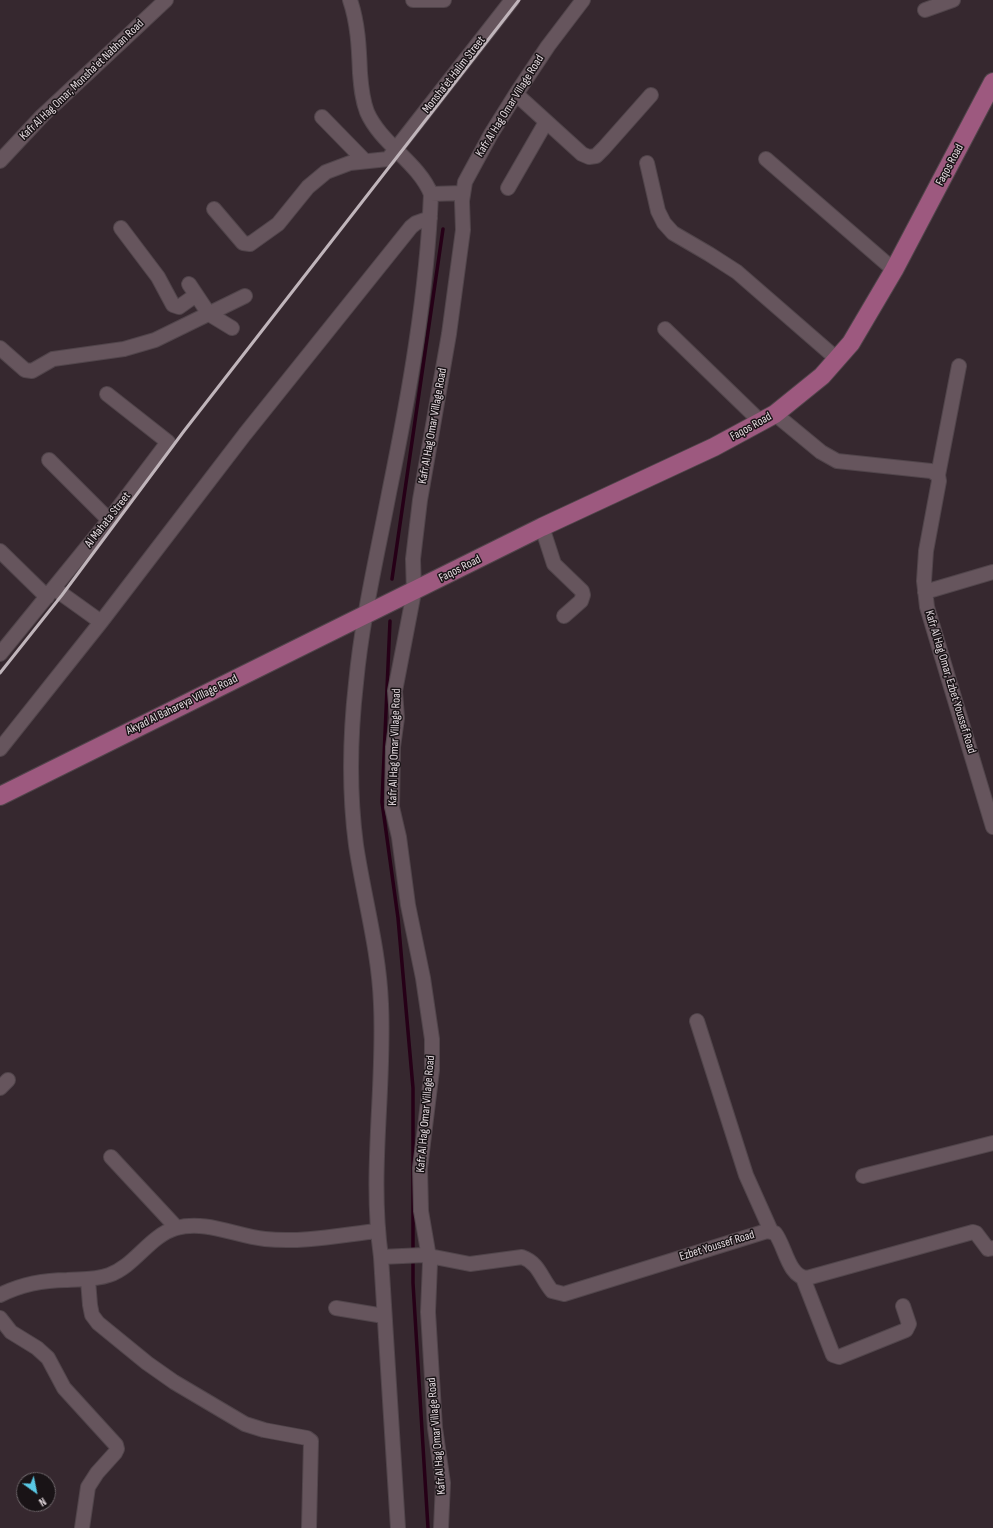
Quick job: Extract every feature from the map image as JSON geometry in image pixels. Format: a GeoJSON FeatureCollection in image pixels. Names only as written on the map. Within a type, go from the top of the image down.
{"type":"FeatureCollection","features":[{"type":"Feature","properties":{"kind":"main road","name":"Faqos Road"},"geometry":{"type":"LineString","coordinates":[[365,615],[414,592],[542,527],[714,447],[768,418],[806,391],[851,343],[894,270],[993,82]]}},
{"type":"Feature","properties":{"kind":"main road","name":"Akyad Al Bahareya Village Road"},"geometry":{"type":"LineString","coordinates":[[0,796],[365,615]]}},
{"type":"Feature","properties":{"kind":"street","name":"Kafr Al Hag Omar, Monsha'et Nabhan Road"},"geometry":{"type":"LineString","coordinates":[[0,161],[42,116],[166,0]]}},
{"type":"Feature","properties":{"kind":"street"},"geometry":{"type":"LineString","coordinates":[[350,0],[358,33],[362,96],[367,112],[373,123],[424,182],[430,194],[430,218],[419,318],[399,446],[365,615],[355,689],[352,779],[356,845],[378,970],[381,1002],[382,1034],[376,1162],[377,1231],[386,1256],[384,1316],[398,1528]]}},
{"type":"Feature","properties":{"kind":"street"},"geometry":{"type":"LineString","coordinates":[[413,0],[444,0]]}},
{"type":"Feature","properties":{"kind":"street","name":"Monsha'et Halim Street"},"geometry":{"type":"LineString","coordinates":[[396,150],[512,0]]}},
{"type":"Feature","properties":{"kind":"street","name":"Kafr Al Hag Omar Village Road"},"geometry":{"type":"LineString","coordinates":[[441,1528],[443,1483],[436,1428],[428,1312],[427,1255],[422,1222],[420,1168],[432,1070],[432,1039],[423,978],[408,905],[391,792],[393,747],[396,728],[395,691],[407,636],[414,592],[413,559],[420,500],[450,334],[463,230],[462,193],[469,172],[516,94],[548,46],[583,0]]}},
{"type":"Feature","properties":{"kind":"street"},"geometry":{"type":"LineString","coordinates":[[925,10],[953,0]]}},
{"type":"Feature","properties":{"kind":"street"},"geometry":{"type":"LineString","coordinates":[[516,94],[582,154],[589,158],[596,156],[604,148],[651,95]]}},
{"type":"Feature","properties":{"kind":"street"},"geometry":{"type":"LineString","coordinates":[[322,117],[364,160]]}},
{"type":"Feature","properties":{"kind":"street"},"geometry":{"type":"LineString","coordinates":[[508,188],[546,122]]}},
{"type":"Feature","properties":{"kind":"street"},"geometry":{"type":"LineString","coordinates":[[214,209],[242,243],[250,244],[278,224],[316,179],[335,168],[364,160],[384,160],[391,156],[396,150]]}},
{"type":"Feature","properties":{"kind":"street"},"geometry":{"type":"LineString","coordinates":[[766,158],[894,270]]}},
{"type":"Feature","properties":{"kind":"street"},"geometry":{"type":"LineString","coordinates":[[647,164],[658,211],[664,223],[673,233],[710,254],[737,272],[837,359]]}},
{"type":"Feature","properties":{"kind":"street"},"geometry":{"type":"LineString","coordinates":[[430,194],[462,193]]}},
{"type":"Feature","properties":{"kind":"street"},"geometry":{"type":"LineString","coordinates":[[0,749],[101,622],[245,434],[411,227],[416,223],[430,218]]}},
{"type":"Feature","properties":{"kind":"street"},"geometry":{"type":"LineString","coordinates":[[121,228],[158,277],[173,305],[179,307],[192,290],[209,314],[232,328]]}},
{"type":"Feature","properties":{"kind":"street"},"geometry":{"type":"LineString","coordinates":[[0,348],[25,370],[32,371],[53,359],[124,349],[145,343],[170,334],[245,296]]}},
{"type":"Feature","properties":{"kind":"street"},"geometry":{"type":"LineString","coordinates":[[665,329],[768,418],[821,452],[838,461],[931,471],[938,475]]}},
{"type":"Feature","properties":{"kind":"street","name":"Kafr Al Hag Omar, Ezbet Youssef Road"},"geometry":{"type":"LineString","coordinates":[[959,366],[938,475],[939,481],[926,551],[925,592],[934,635],[993,827]]}},
{"type":"Feature","properties":{"kind":"street","name":"Al Mahata Street"},"geometry":{"type":"LineString","coordinates":[[0,654],[109,520],[168,442],[107,394]]}},
{"type":"Feature","properties":{"kind":"street"},"geometry":{"type":"LineString","coordinates":[[49,460],[109,520]]}},
{"type":"Feature","properties":{"kind":"street"},"geometry":{"type":"LineString","coordinates":[[542,527],[554,564],[582,591],[583,596],[581,601],[564,616]]}},
{"type":"Feature","properties":{"kind":"street"},"geometry":{"type":"LineString","coordinates":[[0,551],[51,593],[101,622]]}},
{"type":"Feature","properties":{"kind":"street"},"geometry":{"type":"LineString","coordinates":[[925,592],[993,572]]}},
{"type":"Feature","properties":{"kind":"street"},"geometry":{"type":"LineString","coordinates":[[697,1021],[746,1175],[771,1231]]}},
{"type":"Feature","properties":{"kind":"street"},"geometry":{"type":"LineString","coordinates":[[864,1176],[993,1143]]}},
{"type":"Feature","properties":{"kind":"street"},"geometry":{"type":"LineString","coordinates":[[111,1157],[177,1228]]}},
{"type":"Feature","properties":{"kind":"street"},"geometry":{"type":"LineString","coordinates":[[0,1295],[23,1285],[37,1282],[88,1280],[110,1275],[119,1270],[160,1237],[177,1228],[207,1226],[264,1239],[288,1240],[377,1231]]}},
{"type":"Feature","properties":{"kind":"street","name":"Ezbet Youssef Road"},"geometry":{"type":"LineString","coordinates":[[427,1255],[470,1264],[522,1257],[530,1259],[536,1264],[552,1290],[564,1294],[771,1231],[778,1236],[793,1268],[803,1278],[833,1355],[839,1357],[906,1330],[909,1324],[903,1306]]}},
{"type":"Feature","properties":{"kind":"street"},"geometry":{"type":"LineString","coordinates":[[803,1278],[973,1232],[976,1233],[988,1249],[993,1248]]}},
{"type":"Feature","properties":{"kind":"street"},"geometry":{"type":"LineString","coordinates":[[386,1256],[427,1255]]}},
{"type":"Feature","properties":{"kind":"street"},"geometry":{"type":"LineString","coordinates":[[88,1280],[92,1314],[98,1323],[147,1363],[174,1382],[246,1424],[264,1430],[307,1438],[311,1441],[309,1528]]}},
{"type":"Feature","properties":{"kind":"street"},"geometry":{"type":"LineString","coordinates":[[336,1308],[384,1316]]}},
{"type":"Feature","properties":{"kind":"street"},"geometry":{"type":"LineString","coordinates":[[0,1318],[11,1332],[37,1348],[48,1358],[64,1388],[116,1446],[117,1449],[115,1453],[97,1473],[88,1487],[82,1528]]}},
{"type":"Feature","properties":{"kind":"waterway"},"geometry":{"type":"LineString","coordinates":[[392,579],[443,229]]}},
{"type":"Feature","properties":{"kind":"waterway"},"geometry":{"type":"LineString","coordinates":[[390,621],[382,802],[398,918],[413,1088],[413,1252]]}},
{"type":"Feature","properties":{"kind":"waterway"},"geometry":{"type":"LineString","coordinates":[[413,1258],[413,1283],[428,1528]]}},
{"type":"Feature","properties":{"kind":"railway"},"geometry":{"type":"LineString","coordinates":[[0,673],[62,595],[184,431],[519,0]]}}]}
